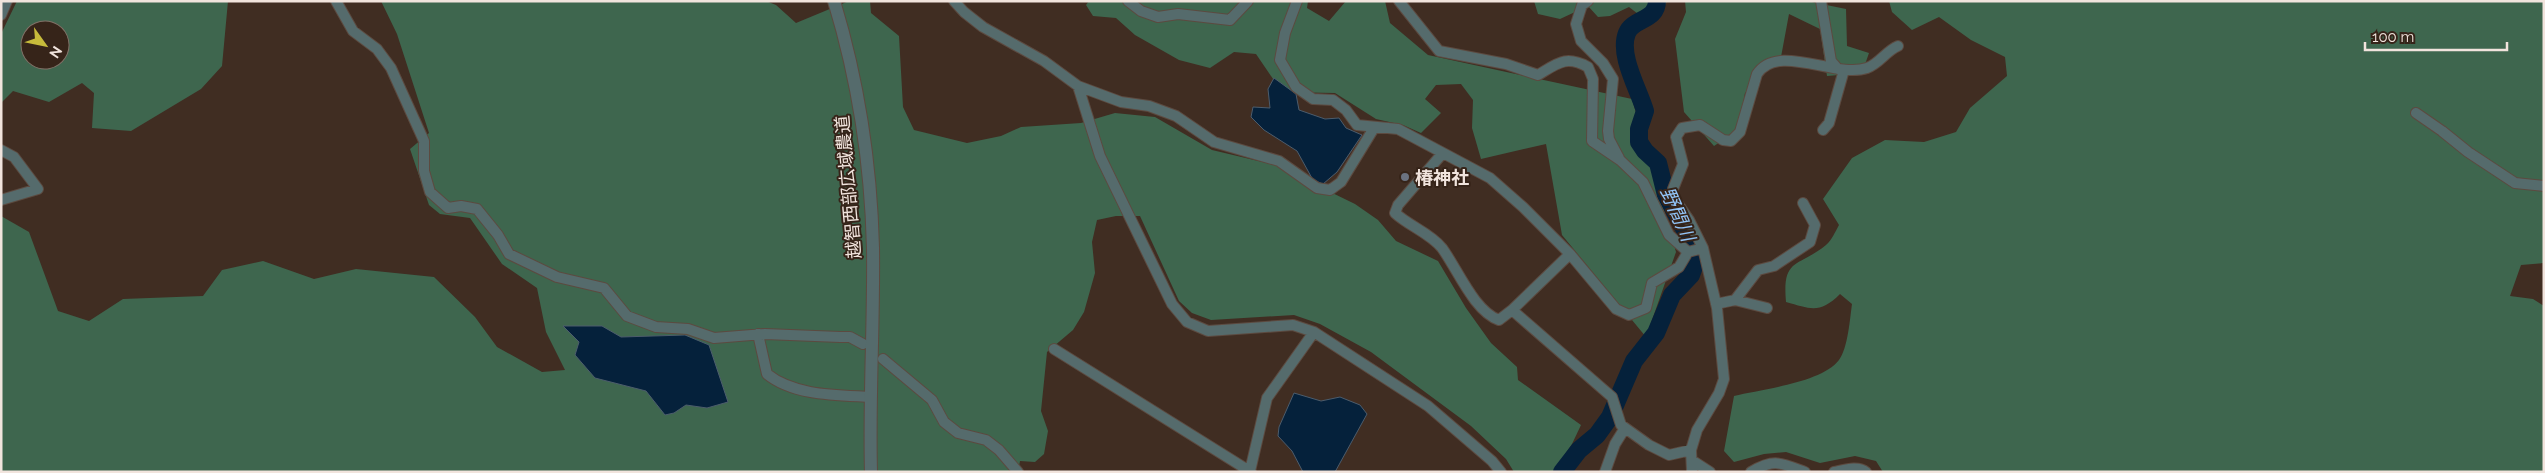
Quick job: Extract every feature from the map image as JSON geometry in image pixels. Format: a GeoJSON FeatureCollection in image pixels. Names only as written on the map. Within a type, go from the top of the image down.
{"type":"FeatureCollection","features":[{"type":"Feature","properties":{"kind":"street"},"geometry":{"type":"LineString","coordinates":[[1,15],[8,1]]}},
{"type":"Feature","properties":{"kind":"street"},"geometry":{"type":"LineString","coordinates":[[336,1],[353,31],[377,49],[391,68],[424,140],[424,171],[430,192],[441,204],[448,208],[461,206],[477,210],[498,235],[510,254],[557,278],[604,288],[627,316],[656,327],[688,329],[714,338],[758,334],[850,337],[863,344]]}},
{"type":"Feature","properties":{"kind":"street","name":"越智西部広域農道"},"geometry":{"type":"LineString","coordinates":[[834,1],[846,40],[865,156],[873,247],[871,472]]}},
{"type":"Feature","properties":{"kind":"street"},"geometry":{"type":"LineString","coordinates":[[954,1],[964,12],[983,27],[1044,61],[1078,86],[1122,102],[1148,106],[1176,116],[1214,142],[1280,162],[1317,188],[1330,190],[1341,182],[1374,128]]}},
{"type":"Feature","properties":{"kind":"street"},"geometry":{"type":"LineString","coordinates":[[1128,1],[1142,11],[1158,17],[1178,14],[1230,20],[1248,1]]}},
{"type":"Feature","properties":{"kind":"street"},"geometry":{"type":"LineString","coordinates":[[1297,1],[1285,33],[1280,60],[1296,87],[1313,99],[1333,100],[1346,110],[1357,125],[1398,130],[1490,178],[1523,207],[1570,254],[1616,309],[1629,315],[1646,308],[1652,284],[1679,267],[1688,252],[1702,248]]}},
{"type":"Feature","properties":{"kind":"street"},"geometry":{"type":"LineString","coordinates":[[1399,1],[1438,51],[1506,64],[1538,75],[1559,62],[1574,59],[1588,67],[1593,79],[1592,141],[1620,160],[1643,182],[1669,235],[1688,252]]}},
{"type":"Feature","properties":{"kind":"street"},"geometry":{"type":"LineString","coordinates":[[1588,1],[1582,5],[1576,24],[1582,41],[1603,63],[1613,79],[1608,139],[1620,160]]}},
{"type":"Feature","properties":{"kind":"street"},"geometry":{"type":"LineString","coordinates":[[1821,1],[1831,61],[1841,69]]}},
{"type":"Feature","properties":{"kind":"street"},"geometry":{"type":"LineString","coordinates":[[1710,472],[1693,467],[1691,450],[1697,430],[1719,393],[1724,379],[1716,304],[1702,248],[1689,220],[1672,197],[1673,189],[1683,164],[1676,137],[1682,128],[1700,125],[1723,140],[1732,141],[1740,132],[1762,66],[1772,61],[1788,61],[1841,69],[1868,68],[1898,46]]}},
{"type":"Feature","properties":{"kind":"street"},"geometry":{"type":"LineString","coordinates":[[1823,130],[1829,123],[1841,69]]}},
{"type":"Feature","properties":{"kind":"street"},"geometry":{"type":"LineString","coordinates":[[1078,86],[1100,156],[1172,304],[1187,322],[1208,331],[1293,325],[1314,332],[1428,406],[1492,461],[1501,472]]}},
{"type":"Feature","properties":{"kind":"street"},"geometry":{"type":"LineString","coordinates":[[2416,113],[2468,152],[2515,182],[2544,186]]}},
{"type":"Feature","properties":{"kind":"street"},"geometry":{"type":"LineString","coordinates":[[1,150],[14,157],[38,189],[1,200]]}},
{"type":"Feature","properties":{"kind":"street"},"geometry":{"type":"LineString","coordinates":[[1442,154],[1398,205],[1395,213],[1440,246],[1478,304],[1489,316],[1499,320],[1512,310],[1570,254]]}},
{"type":"Feature","properties":{"kind":"street"},"geometry":{"type":"LineString","coordinates":[[1735,300],[1758,270],[1774,266],[1810,242],[1815,224],[1803,204]]}},
{"type":"Feature","properties":{"kind":"street"},"geometry":{"type":"LineString","coordinates":[[1716,304],[1735,300],[1767,308]]}},
{"type":"Feature","properties":{"kind":"street"},"geometry":{"type":"LineString","coordinates":[[1512,310],[1612,397],[1621,425],[1649,445],[1669,455],[1691,450]]}},
{"type":"Feature","properties":{"kind":"street"},"geometry":{"type":"LineString","coordinates":[[1054,349],[1250,471],[1267,398],[1314,332]]}},
{"type":"Feature","properties":{"kind":"street"},"geometry":{"type":"LineString","coordinates":[[758,334],[767,374],[779,382],[830,394],[871,398]]}},
{"type":"Feature","properties":{"kind":"street"},"geometry":{"type":"LineString","coordinates":[[883,359],[932,400],[944,422],[958,432],[986,440],[999,450],[1018,472]]}},
{"type":"Feature","properties":{"kind":"street"},"geometry":{"type":"LineString","coordinates":[[1605,472],[1615,444],[1626,428]]}},
{"type":"Feature","properties":{"kind":"street"},"geometry":{"type":"LineString","coordinates":[[1751,472],[1764,464],[1777,462],[1805,472]]}},
{"type":"Feature","properties":{"kind":"street"},"geometry":{"type":"LineString","coordinates":[[1834,472],[1849,468],[1862,469],[1866,472]]}},
{"type":"Feature","properties":{"kind":"green space"},"geometry":{"type":"Polygon","coordinates":[[[17,1],[228,1],[222,66],[201,89],[131,131],[92,128],[94,93],[82,83],[49,102],[13,91],[1,103],[1,34],[17,1]]]}},
{"type":"Feature","properties":{"kind":"green space"},"geometry":{"type":"Polygon","coordinates":[[[381,1],[766,1],[776,5],[796,23],[849,1],[870,1],[871,13],[899,36],[903,107],[914,130],[967,143],[1001,136],[1021,127],[1081,123],[1115,113],[1155,117],[1212,150],[1275,165],[1355,204],[1378,220],[1396,241],[1438,261],[1466,308],[1491,343],[1517,367],[1518,380],[1581,425],[1572,444],[1553,472],[1514,472],[1506,459],[1471,426],[1371,352],[1320,324],[1294,315],[1211,320],[1192,313],[1179,301],[1140,216],[1116,216],[1097,220],[1092,242],[1095,273],[1084,312],[1073,330],[1047,352],[1041,411],[1048,431],[1044,454],[1035,462],[1020,461],[1018,472],[1,472],[1,216],[29,232],[58,311],[89,321],[123,299],[203,296],[222,270],[263,261],[314,279],[356,269],[434,277],[475,317],[497,347],[542,372],[565,370],[546,332],[537,288],[502,264],[470,218],[440,214],[429,205],[410,149],[429,133],[397,34],[381,1]]]}},
{"type":"Feature","properties":{"kind":"green space"},"geometry":{"type":"Polygon","coordinates":[[[1089,1],[1308,1],[1307,8],[1329,21],[1346,1],[1385,1],[1390,23],[1428,55],[1632,99],[1676,252],[1646,337],[1562,235],[1546,144],[1481,159],[1472,128],[1473,100],[1461,84],[1436,85],[1425,99],[1441,113],[1421,133],[1403,125],[1376,119],[1335,93],[1282,92],[1256,54],[1234,52],[1210,68],[1179,60],[1135,35],[1116,18],[1093,16],[1086,5],[1089,1]]]}},
{"type":"Feature","properties":{"kind":"green space"},"geometry":{"type":"Polygon","coordinates":[[[1534,1],[1667,1],[1661,13],[1642,17],[1629,7],[1610,16],[1598,17],[1588,6],[1560,19],[1538,14],[1534,1]]]}},
{"type":"Feature","properties":{"kind":"green space"},"geometry":{"type":"Polygon","coordinates":[[[1685,1],[1807,1],[1846,9],[1847,46],[1869,53],[1862,73],[1827,76],[1820,29],[1789,14],[1781,57],[1745,93],[1738,130],[1714,146],[1684,112],[1675,39],[1686,12],[1685,1]]]}},
{"type":"Feature","properties":{"kind":"green space"},"geometry":{"type":"Polygon","coordinates":[[[1889,1],[2544,1],[2544,263],[2521,265],[2510,296],[2533,299],[2544,306],[2544,472],[1883,472],[1876,461],[1855,456],[1820,463],[1786,452],[1764,454],[1734,462],[1724,451],[1734,396],[1790,384],[1819,374],[1839,360],[1845,348],[1852,304],[1840,294],[1827,305],[1815,308],[1802,307],[1786,302],[1785,288],[1790,270],[1794,265],[1826,245],[1839,225],[1823,199],[1852,158],[1885,140],[1924,142],[1956,132],[1970,108],[2007,76],[2005,57],[1971,40],[1939,17],[1912,30],[1892,12],[1889,1]]]}},
{"type":"Feature","properties":{"kind":"water"},"geometry":{"type":"Polygon","coordinates":[[[1274,78],[1296,94],[1299,110],[1325,119],[1339,118],[1346,128],[1362,135],[1337,172],[1323,184],[1313,180],[1297,151],[1264,130],[1251,117],[1253,107],[1270,108],[1268,89],[1274,78]]]}},
{"type":"Feature","properties":{"kind":"water"},"geometry":{"type":"Polygon","coordinates":[[[563,326],[602,326],[621,337],[685,335],[709,345],[728,402],[707,408],[686,405],[674,413],[665,415],[646,391],[595,378],[575,355],[579,342],[563,326]]]}},
{"type":"Feature","properties":{"kind":"water"},"geometry":{"type":"Polygon","coordinates":[[[1294,393],[1321,401],[1340,397],[1360,405],[1367,414],[1335,472],[1303,472],[1292,451],[1278,436],[1279,427],[1294,393]]]}},
{"type":"Feature","properties":{"kind":"waterway","name":"野間川"},"geometry":{"type":"LineString","coordinates":[[1562,472],[1579,450],[1597,435],[1610,417],[1634,361],[1656,333],[1672,295],[1691,275],[1696,261],[1691,241],[1666,195],[1658,163],[1645,151],[1639,142],[1639,129],[1645,111],[1630,72],[1625,52],[1625,42],[1630,28],[1649,16],[1656,8],[1657,1]]}},
{"type":"Feature","properties":{"kind":"place","name":"椿神社"},"geometry":{"type":"Point","coordinates":[1405,177]}}]}
